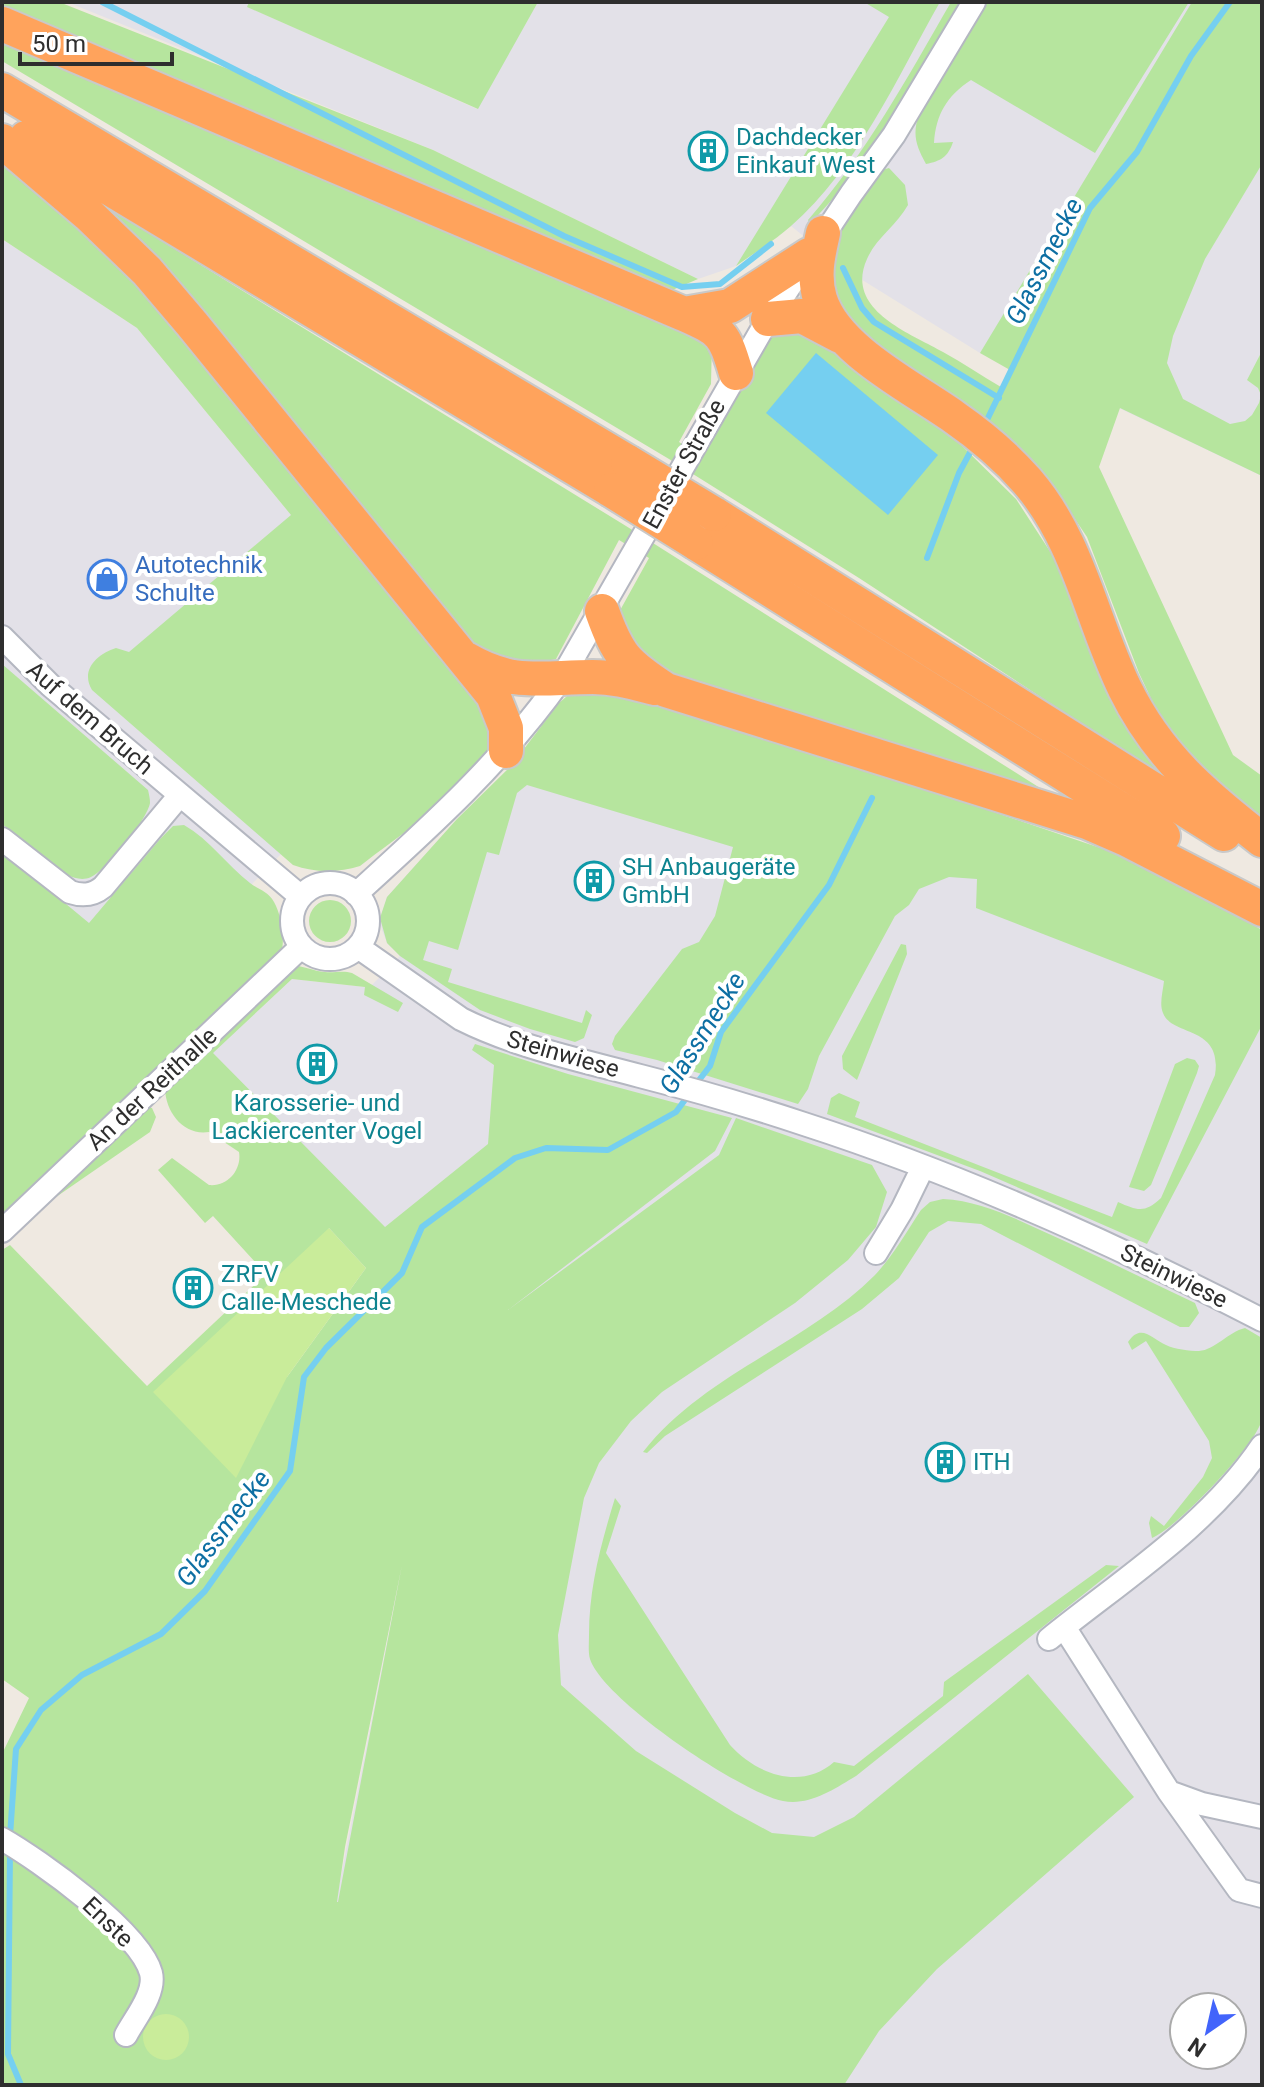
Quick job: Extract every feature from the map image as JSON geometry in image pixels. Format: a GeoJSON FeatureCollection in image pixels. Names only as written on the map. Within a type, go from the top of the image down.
{"type":"FeatureCollection","features":[{"type":"Feature","properties":{"kind":"highway"},"geometry":{"type":"LineString","coordinates":[[2,24],[684,314],[720,334],[736,373]]}},
{"type":"Feature","properties":{"kind":"highway"},"geometry":{"type":"LineString","coordinates":[[2,90],[620,476],[696,543],[1262,898]]}},
{"type":"Feature","properties":{"kind":"highway"},"geometry":{"type":"LineString","coordinates":[[2,124],[620,476],[714,514],[1262,858]]}},
{"type":"Feature","properties":{"kind":"highway"},"geometry":{"type":"LineString","coordinates":[[2,141],[89,215],[147,271],[192,324],[500,707],[506,728],[506,751]]}},
{"type":"Feature","properties":{"kind":"highway"},"geometry":{"type":"LineString","coordinates":[[684,314],[730,306],[816,244]]}},
{"type":"Feature","properties":{"kind":"highway"},"geometry":{"type":"LineString","coordinates":[[816,244],[817,289],[824,309],[840,336]]}},
{"type":"Feature","properties":{"kind":"highway"},"geometry":{"type":"LineString","coordinates":[[768,319],[802,316],[840,336],[958,420],[1026,480],[1057,523],[1084,581],[1118,674],[1155,740],[1197,789],[1262,840]]}},
{"type":"Feature","properties":{"kind":"highway"},"geometry":{"type":"LineString","coordinates":[[602,611],[611,637],[628,664],[666,690]]}},
{"type":"Feature","properties":{"kind":"highway"},"geometry":{"type":"LineString","coordinates":[[462,657],[498,675],[536,680],[617,679],[666,690],[1087,822],[1262,909]]}},
{"type":"Feature","properties":{"kind":"street","name":"Enster Straße"},"geometry":{"type":"LineString","coordinates":[[356,894],[452,807],[506,751],[561,679],[768,319],[816,244],[894,135],[974,2]]}},
{"type":"Feature","properties":{"kind":"street","name":"Auf dem Bruch"},"geometry":{"type":"LineString","coordinates":[[2,637],[50,685],[300,896]]}},
{"type":"Feature","properties":{"kind":"street"},"geometry":{"type":"LineString","coordinates":[[2,839],[70,892],[91,894],[103,887],[180,795]]}},
{"type":"Feature","properties":{"kind":"street"},"geometry":{"type":"LineString","coordinates":[[332,883],[345,886],[356,894],[364,904],[368,917],[367,931],[358,947],[340,958],[327,960],[301,947],[293,931],[292,919],[300,896],[320,884],[332,883]]}},
{"type":"Feature","properties":{"kind":"street","name":"An der Reithalle"},"geometry":{"type":"LineString","coordinates":[[2,1231],[301,947]]}},
{"type":"Feature","properties":{"kind":"street","name":"Steinwiese"},"geometry":{"type":"LineString","coordinates":[[358,947],[474,1026],[546,1050],[805,1124],[923,1167],[1082,1232],[1257,1313]]}},
{"type":"Feature","properties":{"kind":"street"},"geometry":{"type":"LineString","coordinates":[[876,1253],[923,1167]]}},
{"type":"Feature","properties":{"kind":"street"},"geometry":{"type":"LineString","coordinates":[[1262,1446],[1223,1493],[1186,1529],[1057,1633],[1239,1890],[1262,1896]]}},
{"type":"Feature","properties":{"kind":"street"},"geometry":{"type":"LineString","coordinates":[[1169,1792],[1202,1804],[1262,1817]]}},
{"type":"Feature","properties":{"kind":"street","name":"Enste"},"geometry":{"type":"LineString","coordinates":[[2,1839],[27,1853],[92,1905],[125,1935],[142,1956],[151,1974],[151,1984],[126,2035]]}},
{"type":"Feature","properties":{"kind":"shaded area"},"geometry":{"type":"Polygon","coordinates":[[[67,2],[249,2],[248,7],[477,109],[538,2],[1262,2],[1262,476],[1119,408],[980,353],[843,268],[791,226],[736,266],[698,279],[433,150],[67,2]]]}},
{"type":"Feature","properties":{"kind":"shaded area"},"geometry":{"type":"Polygon","coordinates":[[[2,239],[137,328],[291,515],[291,848],[252,884],[257,975],[2,992],[2,239]]]}},
{"type":"Feature","properties":{"kind":"shaded area"},"geometry":{"type":"Polygon","coordinates":[[[559,703],[1262,930],[1262,2085],[811,2085],[457,1967],[336,1901],[438,1384],[197,1067],[292,979],[365,987],[372,985],[400,956],[387,943],[382,930],[380,918],[387,897],[457,819],[511,766],[559,703]]]}},
{"type":"Feature","properties":{"kind":"green space"},"geometry":{"type":"Polygon","coordinates":[[[2,2],[59,2],[433,150],[698,279],[663,294],[2,12],[2,2]]]}},
{"type":"Feature","properties":{"kind":"green space"},"geometry":{"type":"Polygon","coordinates":[[[249,2],[538,2],[478,109],[247,7],[249,2]]]}},
{"type":"Feature","properties":{"kind":"green space"},"geometry":{"type":"Polygon","coordinates":[[[864,2],[940,2],[892,91],[836,178],[791,226],[736,266],[889,17],[864,2]]]}},
{"type":"Feature","properties":{"kind":"green space"},"geometry":{"type":"Polygon","coordinates":[[[951,2],[961,2],[887,127],[849,181],[810,224],[808,220],[885,115],[951,2]]]}},
{"type":"Feature","properties":{"kind":"green space"},"geometry":{"type":"Polygon","coordinates":[[[984,2],[1189,2],[1095,153],[971,80],[949,99],[937,123],[934,143],[953,142],[949,151],[940,160],[926,164],[916,140],[919,114],[984,2]]]}},
{"type":"Feature","properties":{"kind":"green space"},"geometry":{"type":"Polygon","coordinates":[[[1192,2],[1262,2],[1262,164],[1205,259],[1173,336],[1167,363],[1183,399],[1230,424],[1245,421],[1259,403],[1261,395],[1258,388],[1247,380],[1262,351],[1262,476],[1120,408],[1099,467],[1233,755],[1262,776],[1262,828],[1171,741],[1139,673],[1087,537],[1044,473],[983,424],[861,339],[830,297],[833,236],[882,170],[889,168],[905,185],[908,205],[867,259],[862,277],[872,306],[898,328],[1001,387],[1010,370],[980,353],[1192,2]]]}},
{"type":"Feature","properties":{"kind":"green space"},"geometry":{"type":"Polygon","coordinates":[[[2,35],[712,340],[711,384],[679,442],[700,455],[767,338],[778,329],[816,333],[957,441],[1016,499],[1064,573],[1129,721],[1163,777],[859,578],[669,459],[2,61],[2,35]]]}},
{"type":"Feature","properties":{"kind":"green space"},"geometry":{"type":"Polygon","coordinates":[[[2,162],[67,216],[131,277],[484,699],[494,741],[482,760],[434,810],[360,866],[326,871],[293,865],[92,690],[88,676],[97,659],[116,648],[129,652],[291,515],[137,328],[2,239],[2,162]]]}},
{"type":"Feature","properties":{"kind":"green space"},"geometry":{"type":"Polygon","coordinates":[[[77,189],[626,526],[1070,807],[670,681],[628,650],[618,614],[649,558],[619,540],[556,659],[515,668],[467,645],[77,189]]]}},
{"type":"Feature","properties":{"kind":"green space"},"geometry":{"type":"Polygon","coordinates":[[[2,664],[148,790],[150,803],[142,821],[116,855],[91,877],[82,879],[67,875],[2,824],[2,664]]]}},
{"type":"Feature","properties":{"kind":"green space"},"geometry":{"type":"Polygon","coordinates":[[[596,685],[899,780],[1142,862],[1262,930],[1262,1025],[1147,1244],[980,1171],[827,1114],[831,1098],[839,1093],[860,1102],[855,1117],[1112,1217],[1118,1202],[1141,1209],[1161,1198],[1215,1075],[1212,1048],[1195,1034],[1168,1021],[1161,1006],[1164,981],[976,908],[977,879],[949,877],[919,889],[909,905],[895,916],[819,1056],[808,1089],[798,1104],[615,1050],[612,1044],[682,949],[699,942],[715,916],[733,847],[527,785],[517,793],[499,855],[487,852],[458,950],[429,941],[423,960],[452,969],[448,982],[582,1023],[586,1010],[592,1015],[584,1038],[575,1042],[480,1010],[400,956],[387,943],[380,918],[387,897],[457,819],[511,766],[559,703],[574,690],[596,685]]]}},
{"type":"Feature","properties":{"kind":"green space"},"geometry":{"type":"Polygon","coordinates":[[[184,825],[250,883],[272,898],[282,929],[280,957],[2,1224],[2,851],[89,923],[161,838],[173,826],[184,825]]]}},
{"type":"Feature","properties":{"kind":"green space"},"geometry":{"type":"Polygon","coordinates":[[[330,900],[345,906],[351,921],[345,936],[330,942],[315,936],[309,921],[315,906],[330,900]]]}},
{"type":"Feature","properties":{"kind":"green space"},"geometry":{"type":"Polygon","coordinates":[[[901,944],[906,945],[907,954],[857,1080],[843,1069],[842,1056],[901,944]]]}},
{"type":"Feature","properties":{"kind":"green space"},"geometry":{"type":"Polygon","coordinates":[[[292,965],[352,973],[403,1003],[398,1012],[364,995],[365,987],[292,979],[213,1053],[385,1227],[488,1144],[494,1065],[472,1050],[475,1044],[568,1074],[732,1118],[715,1151],[508,1310],[719,1155],[736,1118],[872,1165],[887,1192],[876,1227],[848,1260],[795,1303],[662,1392],[631,1421],[599,1463],[584,1498],[558,1635],[561,1685],[636,1751],[772,1833],[814,1837],[854,1817],[1028,1674],[1134,1797],[937,1969],[879,2031],[844,2085],[3,2085],[2,1754],[29,1698],[2,1679],[2,1250],[10,1245],[147,1386],[266,1274],[213,1216],[205,1223],[158,1170],[172,1158],[209,1185],[216,1185],[232,1176],[239,1158],[239,1152],[209,1132],[192,1130],[178,1121],[169,1106],[165,1089],[292,965]],[[329,1228],[287,1377],[366,1268],[329,1228]],[[402,1565],[345,1847],[337,1902],[338,1902],[402,1565]]]}},
{"type":"Feature","properties":{"kind":"green space"},"geometry":{"type":"Polygon","coordinates":[[[1187,1058],[1195,1060],[1199,1066],[1151,1185],[1144,1191],[1129,1187],[1175,1064],[1187,1058]]]}},
{"type":"Feature","properties":{"kind":"green space"},"geometry":{"type":"Polygon","coordinates":[[[145,1106],[152,1108],[156,1117],[150,1132],[43,1206],[145,1106]]]}},
{"type":"Feature","properties":{"kind":"green space"},"geometry":{"type":"Polygon","coordinates":[[[943,1199],[984,1207],[1023,1222],[1195,1303],[1199,1313],[1189,1327],[1180,1327],[981,1224],[948,1221],[929,1232],[899,1278],[862,1309],[665,1436],[647,1453],[643,1452],[695,1401],[848,1299],[882,1268],[921,1210],[930,1202],[943,1199]]]}},
{"type":"Feature","properties":{"kind":"green space"},"geometry":{"type":"Polygon","coordinates":[[[329,1228],[366,1268],[287,1377],[236,1478],[153,1392],[329,1228]]]}},
{"type":"Feature","properties":{"kind":"green space"},"geometry":{"type":"Polygon","coordinates":[[[1245,1328],[1262,1338],[1260,1425],[1212,1487],[1164,1531],[1152,1538],[1151,1516],[1164,1526],[1203,1477],[1212,1458],[1209,1441],[1146,1341],[1132,1350],[1128,1342],[1137,1333],[1142,1333],[1169,1346],[1199,1351],[1211,1348],[1245,1328]]]}},
{"type":"Feature","properties":{"kind":"green space"},"geometry":{"type":"Polygon","coordinates":[[[615,1498],[621,1506],[606,1553],[730,1745],[766,1771],[793,1777],[821,1771],[834,1762],[854,1766],[943,1696],[944,1682],[1106,1565],[1119,1566],[856,1776],[812,1799],[783,1801],[737,1781],[646,1720],[600,1677],[590,1659],[594,1583],[615,1498]]]}},
{"type":"Feature","properties":{"kind":"green space"},"geometry":{"type":"Polygon","coordinates":[[[166,2014],[182,2021],[189,2037],[182,2053],[166,2060],[150,2053],[143,2037],[150,2021],[166,2014]]]}},
{"type":"Feature","properties":{"kind":"water"},"geometry":{"type":"Polygon","coordinates":[[[816,353],[938,455],[888,515],[766,413],[816,353]]]}},
{"type":"Feature","properties":{"kind":"waterway"},"geometry":{"type":"LineString","coordinates":[[102,2],[564,236],[682,287],[720,284],[771,244]]}},
{"type":"Feature","properties":{"kind":"waterway","name":"Glassmecke"},"geometry":{"type":"LineString","coordinates":[[984,426],[1090,208],[1137,152],[1191,56],[1230,2]]}},
{"type":"Feature","properties":{"kind":"waterway"},"geometry":{"type":"LineString","coordinates":[[843,268],[862,308],[874,322],[999,398]]}},
{"type":"Feature","properties":{"kind":"waterway","name":"Glassmecke"},"geometry":{"type":"LineString","coordinates":[[927,558],[959,473],[973,447]]}},
{"type":"Feature","properties":{"kind":"waterway","name":"Glassmecke"},"geometry":{"type":"LineString","coordinates":[[696,1084],[710,1066],[721,1032],[829,885],[872,798]]}},
{"type":"Feature","properties":{"kind":"waterway","name":"Glassmecke"},"geometry":{"type":"LineString","coordinates":[[10,1836],[16,1749],[41,1710],[82,1675],[161,1634],[205,1591],[290,1471],[304,1377],[326,1348],[402,1273],[422,1227],[515,1158],[546,1148],[608,1150],[676,1112],[690,1093]]}},
{"type":"Feature","properties":{"kind":"waterway","name":"Glassmecke"},"geometry":{"type":"LineString","coordinates":[[10,1851],[8,2054],[21,2085]]}},
{"type":"Feature","properties":{"kind":"place","name":"Dachdecker Einkauf West"},"geometry":{"type":"Point","coordinates":[708,151]}},
{"type":"Feature","properties":{"kind":"place","name":"Autotechnik Schulte"},"geometry":{"type":"Point","coordinates":[107,579]}},
{"type":"Feature","properties":{"kind":"place","name":"SH Anbaugeräte GmbH"},"geometry":{"type":"Point","coordinates":[594,881]}},
{"type":"Feature","properties":{"kind":"place","name":"Karosserie- und Lackiercenter Vogel"},"geometry":{"type":"Point","coordinates":[317,1064]}},
{"type":"Feature","properties":{"kind":"place","name":"ZRFV Calle-Meschede"},"geometry":{"type":"Point","coordinates":[193,1288]}},
{"type":"Feature","properties":{"kind":"place","name":"ITH"},"geometry":{"type":"Point","coordinates":[945,1462]}}]}
